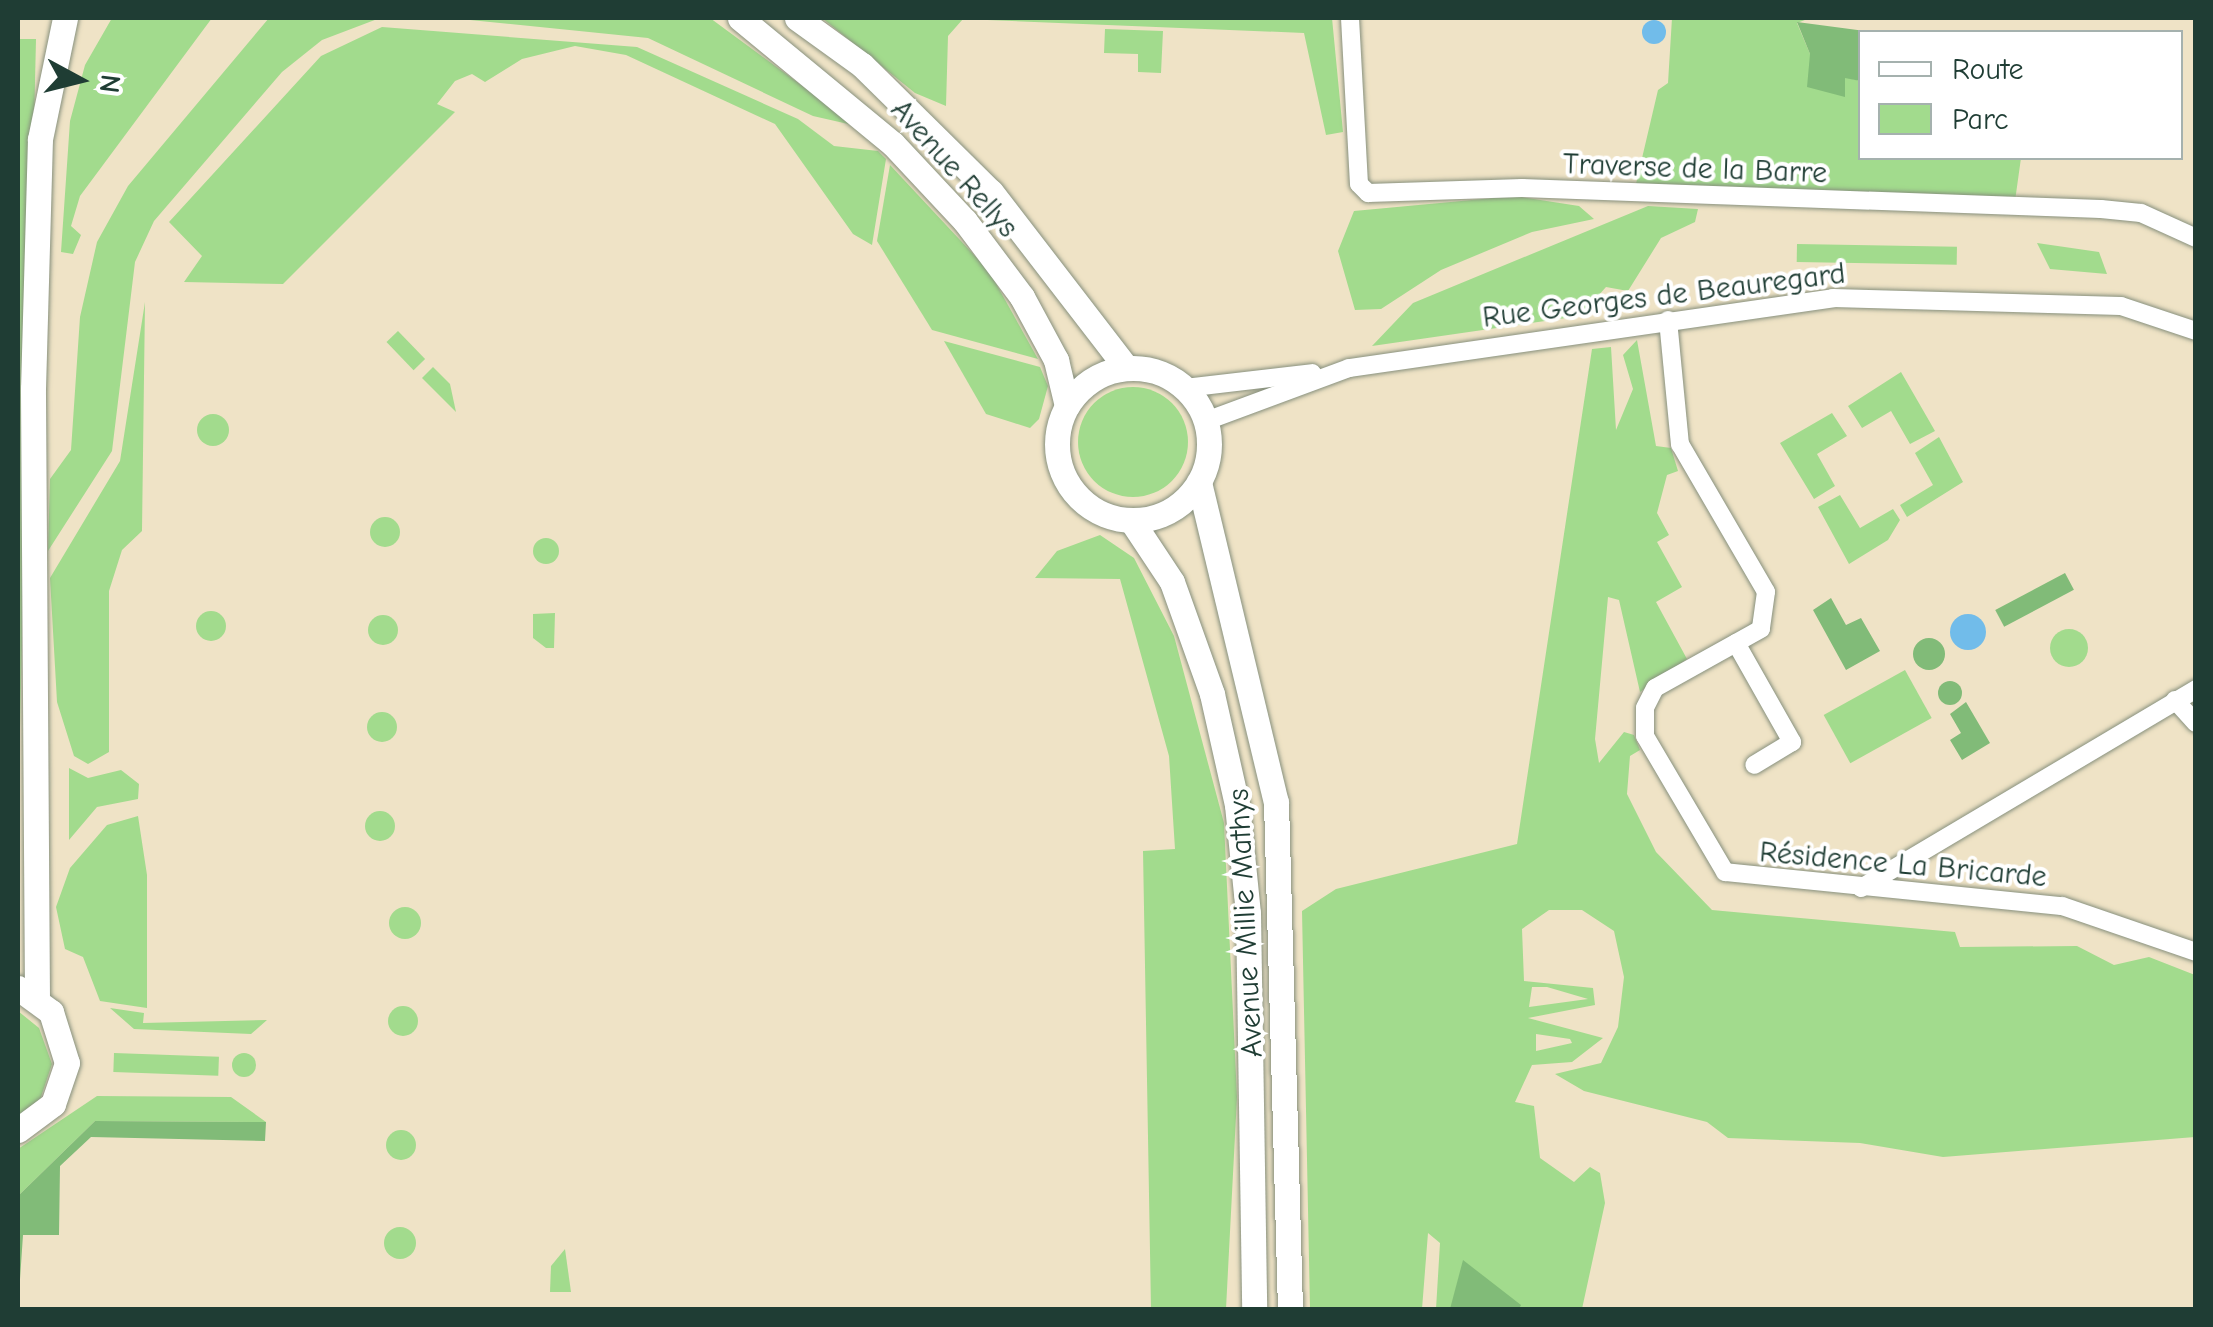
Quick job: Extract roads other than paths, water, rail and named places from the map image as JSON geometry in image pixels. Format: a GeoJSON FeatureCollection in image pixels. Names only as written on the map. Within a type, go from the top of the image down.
{"type":"FeatureCollection","features":[{"type":"Feature","properties":{"kind":"street"},"geometry":{"type":"LineString","coordinates":[[18,1130],[53,1104],[67,1064],[60,1027],[28,993],[34,331],[40,140],[65,18]]}},
{"type":"Feature","properties":{"kind":"street","name":"Avenue Rellys"},"geometry":{"type":"LineString","coordinates":[[740,18],[893,144],[965,222],[1022,297],[1067,406]]}},
{"type":"Feature","properties":{"kind":"street","name":"Avenue Rellys"},"geometry":{"type":"LineString","coordinates":[[797,18],[862,64],[991,192],[1126,368]]}},
{"type":"Feature","properties":{"kind":"street","name":"Traverse de la Barre"},"geometry":{"type":"LineString","coordinates":[[1350,18],[1359,184],[1368,193],[1522,188],[2100,209],[2141,213],[2196,238]]}},
{"type":"Feature","properties":{"kind":"street","name":"Rue Georges de Beauregard"},"geometry":{"type":"LineString","coordinates":[[1206,421],[1338,370],[1833,298],[1932,297],[2120,306],[2196,331]]}},
{"type":"Feature","properties":{"kind":"street","name":"Résidence La Bricarde"},"geometry":{"type":"LineString","coordinates":[[1668,320],[1680,444],[1766,592],[1761,630],[1655,688],[1646,736],[1725,872],[2062,906],[2196,952]]}},
{"type":"Feature","properties":{"kind":"street"},"geometry":{"type":"LineString","coordinates":[[1185,388],[1206,421],[1199,482],[1170,510],[1131,520],[1088,506],[1068,482],[1057,445],[1067,406],[1092,380],[1126,368],[1185,388],[1338,370]]}},
{"type":"Feature","properties":{"kind":"street","name":"Avenue Millie Mathys"},"geometry":{"type":"LineString","coordinates":[[1199,482],[1276,802],[1290,1310]]}},
{"type":"Feature","properties":{"kind":"street","name":"Avenue Millie Mathys"},"geometry":{"type":"LineString","coordinates":[[1131,520],[1178,598],[1237,805],[1248,913],[1254,1310]]}},
{"type":"Feature","properties":{"kind":"street"},"geometry":{"type":"LineString","coordinates":[[1736,643],[1792,742],[1754,765]]}},
{"type":"Feature","properties":{"kind":"street"},"geometry":{"type":"LineString","coordinates":[[1861,888],[2196,689]]}},
{"type":"Feature","properties":{"kind":"street"},"geometry":{"type":"LineString","coordinates":[[2176,700],[2196,723]]}},
{"type":"Feature","properties":{"kind":"water"},"geometry":{"type":"Polygon","coordinates":[[[1654,20],[1663,23],[1663,41],[1654,44],[1645,41],[1642,32],[1645,23],[1654,20]]]}},
{"type":"Feature","properties":{"kind":"water"},"geometry":{"type":"Polygon","coordinates":[[[1968,614],[1981,619],[1986,632],[1981,645],[1968,650],[1955,645],[1950,632],[1955,619],[1968,614]]]}}]}
